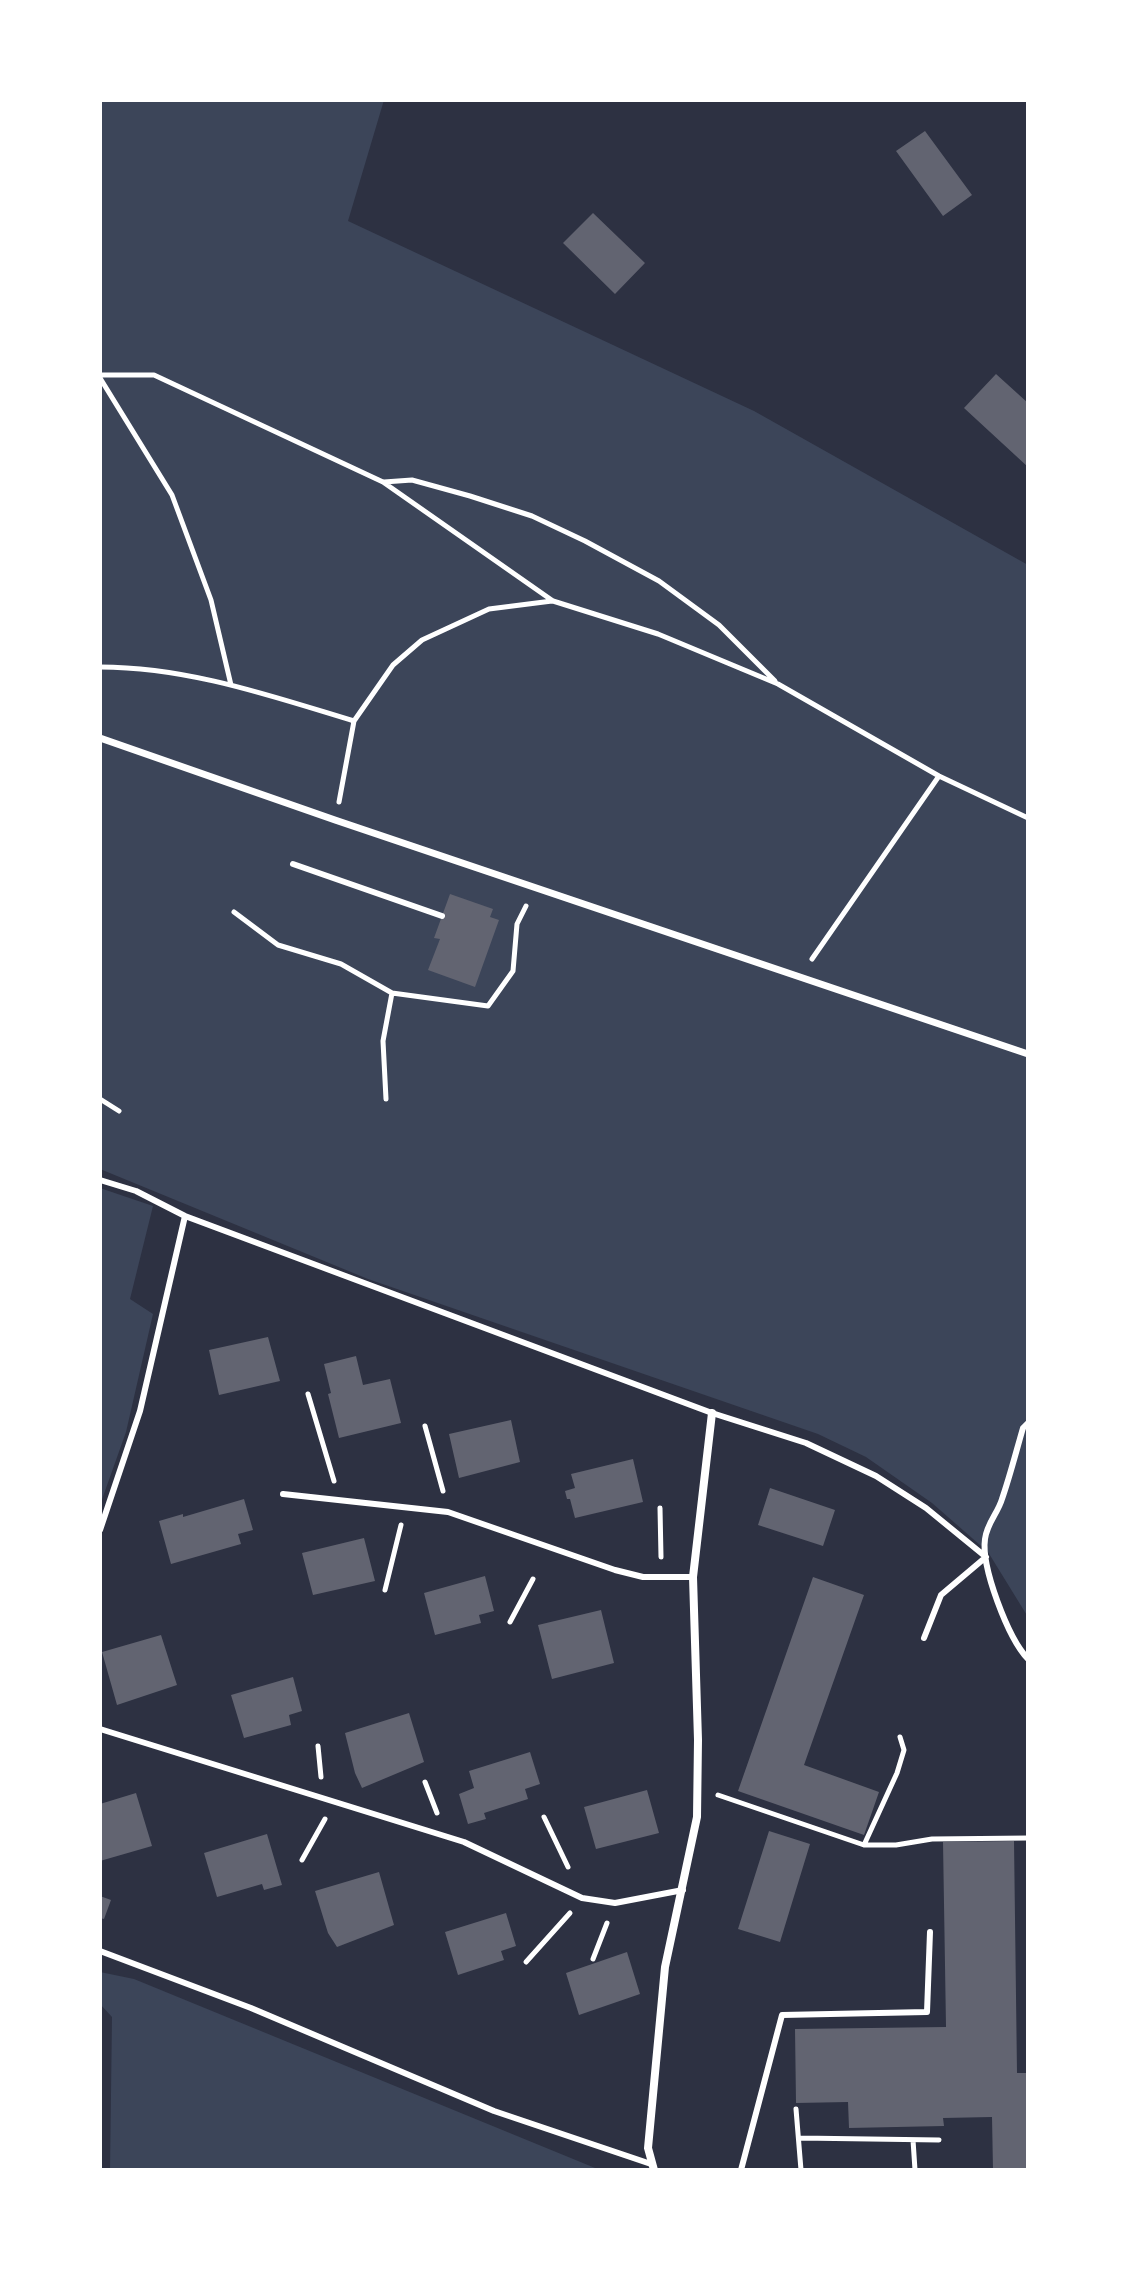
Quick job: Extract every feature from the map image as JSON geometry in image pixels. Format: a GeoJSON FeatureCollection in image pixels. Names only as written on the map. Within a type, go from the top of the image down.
{"type":"FeatureCollection","features":[{"type":"Feature","properties":{"kind":"street"},"geometry":{"type":"LineString","coordinates":[[100,738],[1028,1054]]}},
{"type":"Feature","properties":{"kind":"street"},"geometry":{"type":"LineString","coordinates":[[652,2167],[648,2148],[665,1967],[697,1817],[699,1788],[693,1577],[712,1413]]}},
{"type":"Feature","properties":{"kind":"lane"},"geometry":{"type":"LineString","coordinates":[[293,864],[442,916]]}},
{"type":"Feature","properties":{"kind":"lane"},"geometry":{"type":"LineString","coordinates":[[100,1180],[136,1191],[185,1216],[712,1413],[806,1443],[876,1476],[926,1508],[986,1557]]}},
{"type":"Feature","properties":{"kind":"lane"},"geometry":{"type":"LineString","coordinates":[[100,1530],[140,1411],[185,1216]]}},
{"type":"Feature","properties":{"kind":"lane"},"geometry":{"type":"LineString","coordinates":[[1028,1423],[1023,1428],[1001,1504],[991,1518],[985,1539],[986,1557],[1008,1628],[1019,1650],[1028,1659]]}},
{"type":"Feature","properties":{"kind":"lane"},"geometry":{"type":"LineString","coordinates":[[283,1494],[448,1512],[615,1570],[643,1577],[693,1577]]}},
{"type":"Feature","properties":{"kind":"lane"},"geometry":{"type":"LineString","coordinates":[[924,1638],[941,1595],[986,1557]]}},
{"type":"Feature","properties":{"kind":"lane"},"geometry":{"type":"LineString","coordinates":[[100,1729],[464,1842],[582,1898],[615,1903],[683,1890]]}},
{"type":"Feature","properties":{"kind":"lane"},"geometry":{"type":"LineString","coordinates":[[741,2170],[782,2015],[927,2012],[930,1932]]}},
{"type":"Feature","properties":{"kind":"lane"},"geometry":{"type":"LineString","coordinates":[[100,1951],[251,2008],[494,2111],[652,2167]]}},
{"type":"Feature","properties":{"kind":"path"},"geometry":{"type":"LineString","coordinates":[[100,376],[154,375],[383,482],[553,601],[658,634],[778,684],[939,776],[1028,818]]}},
{"type":"Feature","properties":{"kind":"path"},"geometry":{"type":"LineString","coordinates":[[100,376],[172,495],[211,600],[231,685]]}},
{"type":"Feature","properties":{"kind":"path"},"geometry":{"type":"LineString","coordinates":[[383,482],[412,480],[470,496],[532,516],[585,541],[659,581],[719,625],[778,684]]}},
{"type":"Feature","properties":{"kind":"path"},"geometry":{"type":"LineString","coordinates":[[335,820],[354,721],[393,665],[422,640],[489,609],[553,601]]}},
{"type":"Feature","properties":{"kind":"path"},"geometry":{"type":"LineString","coordinates":[[100,667],[179,674],[231,685],[354,721]]}},
{"type":"Feature","properties":{"kind":"path"},"geometry":{"type":"LineString","coordinates":[[800,977],[939,776]]}},
{"type":"Feature","properties":{"kind":"path"},"geometry":{"type":"LineString","coordinates":[[234,912],[278,945],[341,964],[392,993],[488,1006],[513,971],[517,924]]}},
{"type":"Feature","properties":{"kind":"path"},"geometry":{"type":"LineString","coordinates":[[386,1099],[383,1041],[392,993]]}},
{"type":"Feature","properties":{"kind":"path"},"geometry":{"type":"LineString","coordinates":[[100,1099],[119,1111]]}},
{"type":"Feature","properties":{"kind":"path"},"geometry":{"type":"LineString","coordinates":[[308,1394],[339,1501]]}},
{"type":"Feature","properties":{"kind":"path"},"geometry":{"type":"LineString","coordinates":[[425,1426],[448,1512]]}},
{"type":"Feature","properties":{"kind":"path"},"geometry":{"type":"LineString","coordinates":[[385,1590],[406,1506]]}},
{"type":"Feature","properties":{"kind":"path"},"geometry":{"type":"LineString","coordinates":[[660,1508],[661,1578]]}},
{"type":"Feature","properties":{"kind":"path"},"geometry":{"type":"LineString","coordinates":[[510,1622],[533,1579]]}},
{"type":"Feature","properties":{"kind":"path"},"geometry":{"type":"LineString","coordinates":[[864,1845],[897,1773],[904,1750],[900,1737]]}},
{"type":"Feature","properties":{"kind":"path"},"geometry":{"type":"LineString","coordinates":[[318,1746],[323,1797]]}},
{"type":"Feature","properties":{"kind":"path"},"geometry":{"type":"LineString","coordinates":[[699,1788],[864,1845],[896,1845],[932,1839],[1028,1838]]}},
{"type":"Feature","properties":{"kind":"path"},"geometry":{"type":"LineString","coordinates":[[302,1860],[335,1800]]}},
{"type":"Feature","properties":{"kind":"path"},"geometry":{"type":"LineString","coordinates":[[526,1962],[582,1898],[544,1817]]}},
{"type":"Feature","properties":{"kind":"path"},"geometry":{"type":"LineString","coordinates":[[593,1959],[615,1903]]}},
{"type":"Feature","properties":{"kind":"path"},"geometry":{"type":"LineString","coordinates":[[796,2109],[801,2170]]}},
{"type":"Feature","properties":{"kind":"path"},"geometry":{"type":"LineString","coordinates":[[800,2138],[939,2140]]}},
{"type":"Feature","properties":{"kind":"path"},"geometry":{"type":"LineString","coordinates":[[913,2140],[915,2170]]}},
{"type":"Feature","properties":{"kind":"shaded area"},"geometry":{"type":"Polygon","coordinates":[[[100,100],[384,100],[348,221],[754,411],[1028,565],[1028,1617],[988,1552],[932,1503],[866,1457],[818,1434],[368,1279],[100,1169],[100,100]]]}},
{"type":"Feature","properties":{"kind":"shaded area"},"geometry":{"type":"Polygon","coordinates":[[[100,1188],[153,1206],[130,1299],[153,1314],[126,1432],[100,1505],[100,1188]]]}},
{"type":"Feature","properties":{"kind":"shaded area"},"geometry":{"type":"Polygon","coordinates":[[[100,1972],[134,1979],[600,2170],[110,2170],[112,2017],[100,2004],[100,1972]]]}},
{"type":"Feature","properties":{"kind":"building"},"geometry":{"type":"Polygon","coordinates":[[[925,131],[972,195],[943,216],[896,151],[925,131]]]}},
{"type":"Feature","properties":{"kind":"building"},"geometry":{"type":"Polygon","coordinates":[[[593,213],[645,263],[615,294],[563,243],[593,213]]]}},
{"type":"Feature","properties":{"kind":"building"},"geometry":{"type":"Polygon","coordinates":[[[996,374],[1028,403],[1028,467],[964,408],[996,374]]]}},
{"type":"Feature","properties":{"kind":"building"},"geometry":{"type":"Polygon","coordinates":[[[450,894],[493,909],[490,917],[499,920],[475,987],[428,970],[440,939],[434,938],[450,894]]]}},
{"type":"Feature","properties":{"kind":"building"},"geometry":{"type":"Polygon","coordinates":[[[268,1337],[280,1381],[219,1395],[209,1350],[268,1337]]]}},
{"type":"Feature","properties":{"kind":"building"},"geometry":{"type":"Polygon","coordinates":[[[356,1356],[363,1385],[390,1379],[401,1423],[339,1438],[324,1364],[356,1356]]]}},
{"type":"Feature","properties":{"kind":"building"},"geometry":{"type":"Polygon","coordinates":[[[511,1420],[520,1462],[459,1478],[449,1434],[511,1420]]]}},
{"type":"Feature","properties":{"kind":"building"},"geometry":{"type":"Polygon","coordinates":[[[633,1459],[643,1502],[575,1518],[565,1491],[575,1488],[571,1474],[633,1459]]]}},
{"type":"Feature","properties":{"kind":"building"},"geometry":{"type":"Polygon","coordinates":[[[770,1488],[835,1510],[823,1546],[758,1525],[770,1488]]]}},
{"type":"Feature","properties":{"kind":"building"},"geometry":{"type":"Polygon","coordinates":[[[244,1499],[253,1530],[238,1534],[241,1544],[171,1564],[159,1521],[244,1499]]]}},
{"type":"Feature","properties":{"kind":"building"},"geometry":{"type":"Polygon","coordinates":[[[364,1538],[375,1581],[313,1595],[302,1553],[364,1538]]]}},
{"type":"Feature","properties":{"kind":"building"},"geometry":{"type":"Polygon","coordinates":[[[485,1576],[494,1611],[479,1615],[481,1623],[435,1635],[424,1593],[485,1576]]]}},
{"type":"Feature","properties":{"kind":"building"},"geometry":{"type":"Polygon","coordinates":[[[813,1577],[864,1595],[804,1765],[879,1792],[864,1835],[738,1791],[813,1577]]]}},
{"type":"Feature","properties":{"kind":"building"},"geometry":{"type":"Polygon","coordinates":[[[601,1610],[614,1663],[552,1679],[538,1625],[601,1610]]]}},
{"type":"Feature","properties":{"kind":"building"},"geometry":{"type":"Polygon","coordinates":[[[161,1635],[177,1685],[117,1705],[102,1652],[161,1635]]]}},
{"type":"Feature","properties":{"kind":"building"},"geometry":{"type":"Polygon","coordinates":[[[293,1677],[302,1711],[289,1715],[291,1725],[244,1738],[231,1695],[293,1677]]]}},
{"type":"Feature","properties":{"kind":"building"},"geometry":{"type":"Polygon","coordinates":[[[409,1713],[424,1762],[362,1788],[345,1733],[409,1713]]]}},
{"type":"Feature","properties":{"kind":"building"},"geometry":{"type":"Polygon","coordinates":[[[530,1752],[540,1784],[525,1789],[528,1799],[484,1813],[486,1819],[468,1824],[459,1794],[474,1788],[469,1771],[530,1752]]]}},
{"type":"Feature","properties":{"kind":"building"},"geometry":{"type":"Polygon","coordinates":[[[647,1790],[659,1833],[596,1849],[584,1807],[647,1790]]]}},
{"type":"Feature","properties":{"kind":"building"},"geometry":{"type":"Polygon","coordinates":[[[136,1793],[152,1846],[100,1861],[100,1804],[136,1793]]]}},
{"type":"Feature","properties":{"kind":"building"},"geometry":{"type":"Polygon","coordinates":[[[769,1831],[810,1844],[780,1942],[738,1929],[769,1831]]]}},
{"type":"Feature","properties":{"kind":"building"},"geometry":{"type":"Polygon","coordinates":[[[267,1834],[282,1885],[264,1890],[262,1884],[217,1897],[204,1853],[267,1834]]]}},
{"type":"Feature","properties":{"kind":"building"},"geometry":{"type":"Polygon","coordinates":[[[1014,1841],[1017,2073],[1028,2073],[1028,2170],[993,2170],[992,2117],[943,2118],[944,2126],[849,2128],[848,2102],[796,2103],[795,2029],[946,2027],[943,1842],[1014,1841]]]}},
{"type":"Feature","properties":{"kind":"building"},"geometry":{"type":"Polygon","coordinates":[[[379,1872],[394,1925],[337,1947],[328,1933],[315,1891],[379,1872]]]}},
{"type":"Feature","properties":{"kind":"building"},"geometry":{"type":"Polygon","coordinates":[[[100,1896],[111,1900],[104,1919],[100,1918],[100,1896]]]}},
{"type":"Feature","properties":{"kind":"building"},"geometry":{"type":"Polygon","coordinates":[[[506,1913],[516,1946],[501,1951],[504,1960],[458,1975],[445,1932],[506,1913]]]}},
{"type":"Feature","properties":{"kind":"building"},"geometry":{"type":"Polygon","coordinates":[[[627,1952],[640,1994],[579,2015],[566,1973],[627,1952]]]}}]}
